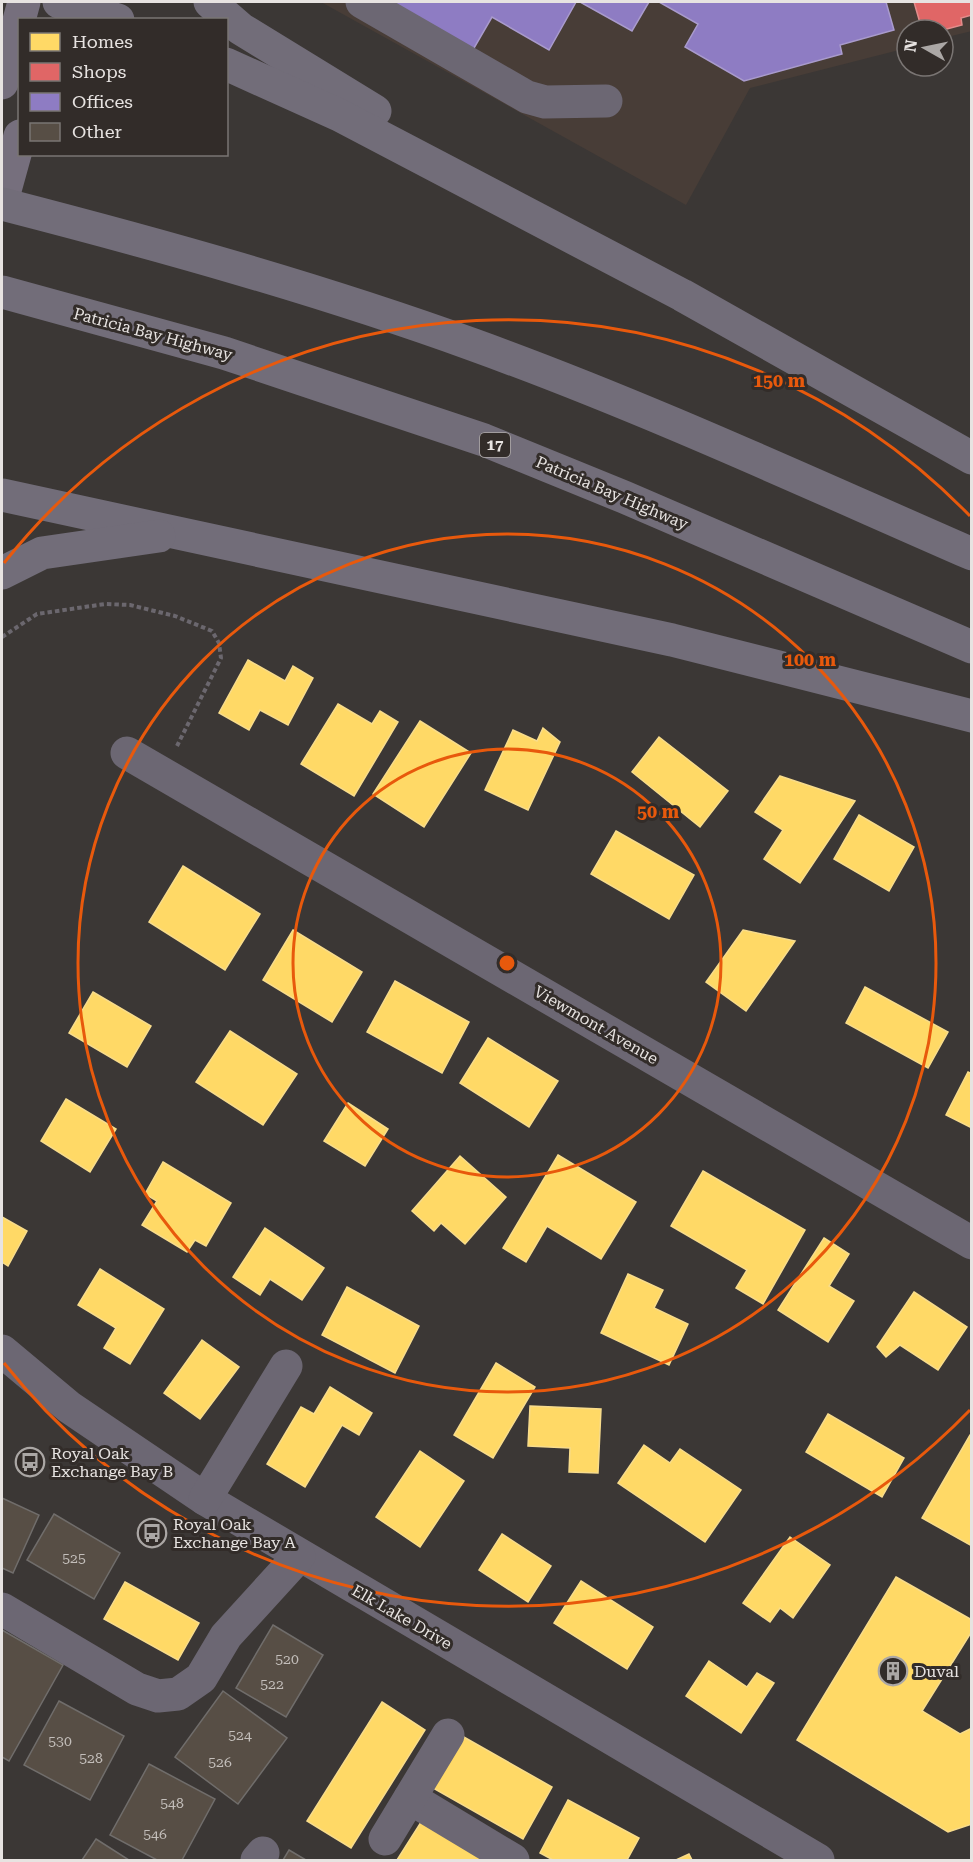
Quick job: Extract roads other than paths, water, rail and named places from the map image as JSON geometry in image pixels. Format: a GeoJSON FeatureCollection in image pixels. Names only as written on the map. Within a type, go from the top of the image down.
{"type":"FeatureCollection","features":[{"type":"Feature","properties":{"kind":"highway"},"geometry":{"type":"LineString","coordinates":[[60,2],[112,18]]}},
{"type":"Feature","properties":{"kind":"highway"},"geometry":{"type":"LineString","coordinates":[[210,2],[241,29],[351,97],[607,242],[682,295]]}},
{"type":"Feature","properties":{"kind":"highway"},"geometry":{"type":"LineString","coordinates":[[228,65],[339,115],[682,295],[972,458]]}},
{"type":"Feature","properties":{"kind":"highway"},"geometry":{"type":"LineString","coordinates":[[2,202],[332,296],[475,345],[623,403],[972,554]]}},
{"type":"Feature","properties":{"kind":"highway","name":"Patricia Bay Highway"},"geometry":{"type":"LineString","coordinates":[[2,292],[224,353],[484,440],[624,497],[972,647]]}},
{"type":"Feature","properties":{"kind":"highway"},"geometry":{"type":"LineString","coordinates":[[2,495],[672,640],[972,716]]}},
{"type":"Feature","properties":{"kind":"highway"},"geometry":{"type":"LineString","coordinates":[[2,573],[42,553],[179,532]]}},
{"type":"Feature","properties":{"kind":"main road"},"geometry":{"type":"LineString","coordinates":[[20,18],[24,2]]}},
{"type":"Feature","properties":{"kind":"main road"},"geometry":{"type":"LineString","coordinates":[[56,18],[60,2]]}},
{"type":"Feature","properties":{"kind":"main road"},"geometry":{"type":"LineString","coordinates":[[2,83],[18,24]]}},
{"type":"Feature","properties":{"kind":"main road"},"geometry":{"type":"LineString","coordinates":[[2,202],[18,142]]}},
{"type":"Feature","properties":{"kind":"street"},"geometry":{"type":"LineString","coordinates":[[362,2],[527,96],[545,102],[606,101]]}},
{"type":"Feature","properties":{"kind":"street","name":"Viewmont Avenue"},"geometry":{"type":"LineString","coordinates":[[127,753],[972,1243]]}},
{"type":"Feature","properties":{"kind":"street","name":"Elk Lake Drive"},"geometry":{"type":"LineString","coordinates":[[2,1351],[69,1407],[205,1499],[298,1556],[818,1860]]}},
{"type":"Feature","properties":{"kind":"street"},"geometry":{"type":"LineString","coordinates":[[205,1499],[286,1366]]}},
{"type":"Feature","properties":{"kind":"street"},"geometry":{"type":"LineString","coordinates":[[2,1609],[138,1689],[158,1696],[178,1694],[201,1678],[226,1636],[298,1556]]}},
{"type":"Feature","properties":{"kind":"street"},"geometry":{"type":"LineString","coordinates":[[385,1839],[448,1735]]}},
{"type":"Feature","properties":{"kind":"street"},"geometry":{"type":"LineString","coordinates":[[410,1797],[513,1860]]}},
{"type":"Feature","properties":{"kind":"place","name":"Royal Oak Exchange Bay B"},"geometry":{"type":"Point","coordinates":[30,1462]}},
{"type":"Feature","properties":{"kind":"place","name":"Royal Oak Exchange Bay A"},"geometry":{"type":"Point","coordinates":[152,1533]}},
{"type":"Feature","properties":{"kind":"place","name":"Duval"},"geometry":{"type":"Point","coordinates":[893,1671]}}]}
